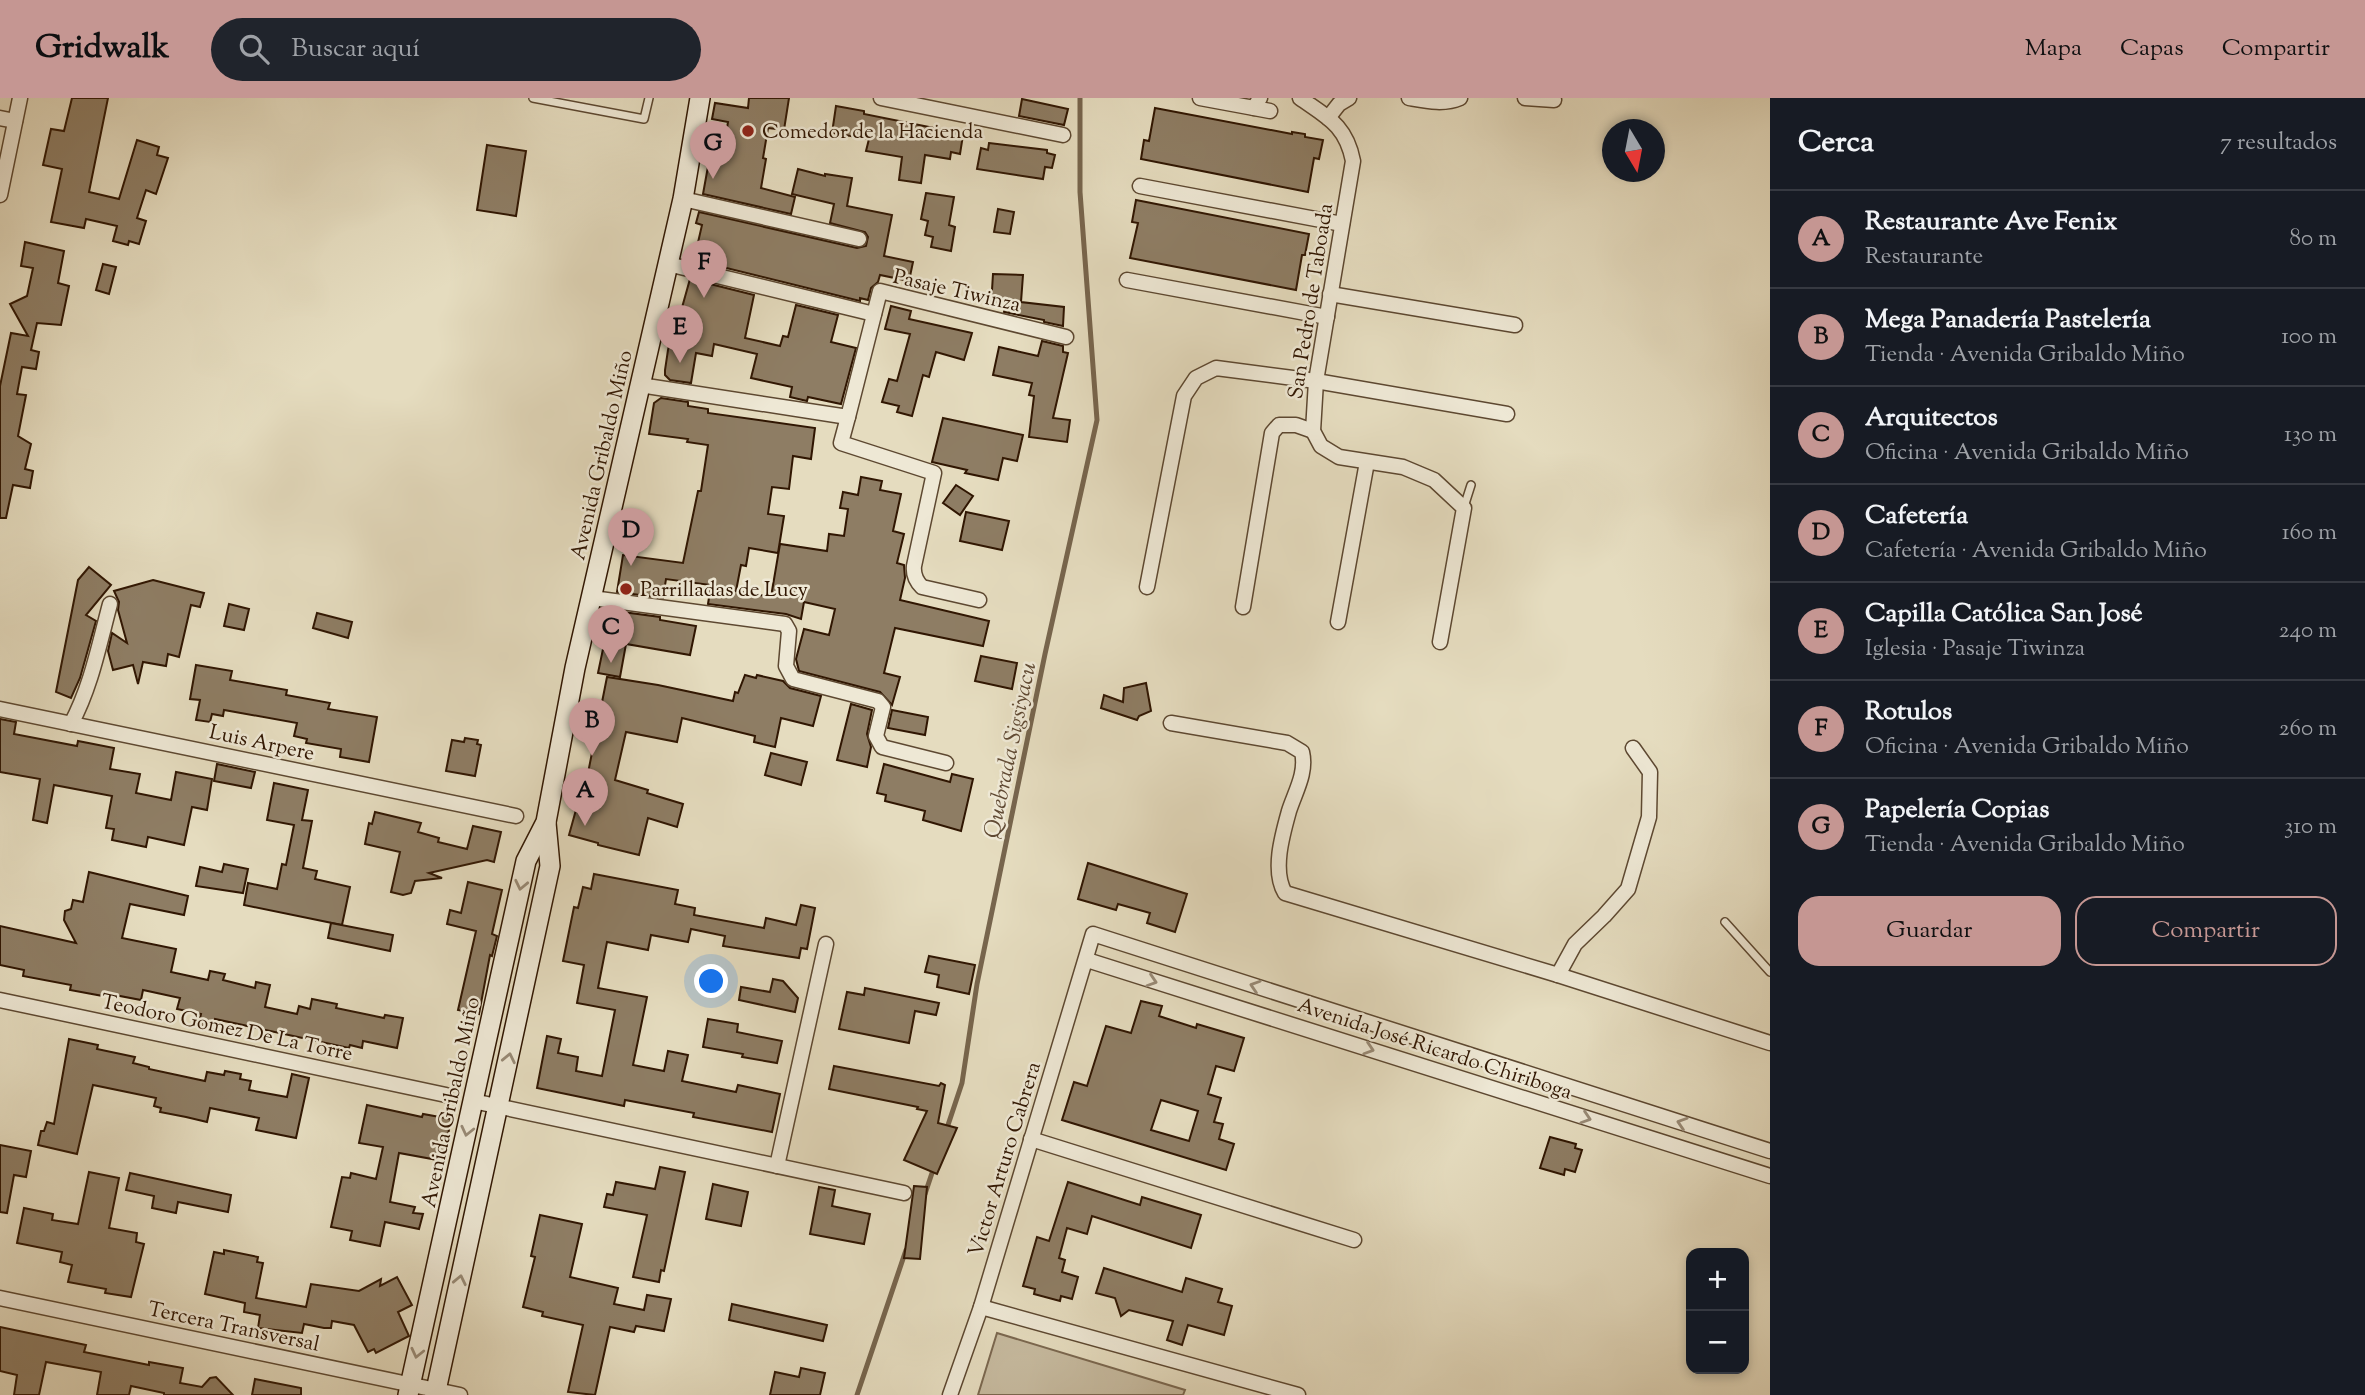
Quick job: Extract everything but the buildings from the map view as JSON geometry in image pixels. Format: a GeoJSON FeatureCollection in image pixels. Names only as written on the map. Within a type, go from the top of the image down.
{"type":"FeatureCollection","features":[{"type":"Feature","properties":{"kind":"street"},"geometry":{"type":"LineString","coordinates":[[0,195],[20,98]]}},
{"type":"Feature","properties":{"kind":"street","name":"Avenida Gribaldo Miño"},"geometry":{"type":"LineString","coordinates":[[436,1392],[550,866],[546,822],[575,668],[683,199],[700,98]]}},
{"type":"Feature","properties":{"kind":"street"},"geometry":{"type":"LineString","coordinates":[[881,98],[1063,135]]}},
{"type":"Feature","properties":{"kind":"street"},"geometry":{"type":"LineString","coordinates":[[1200,98],[1257,103],[1270,111]]}},
{"type":"Feature","properties":{"kind":"street","name":"San Pedro de Taboada"},"geometry":{"type":"LineString","coordinates":[[1300,98],[1340,129],[1350,144],[1353,161],[1316,381],[1313,431],[1321,446],[1339,457],[1403,467],[1434,480],[1464,508]]}},
{"type":"Feature","properties":{"kind":"street"},"geometry":{"type":"LineString","coordinates":[[1328,118],[1339,104],[1349,98]]}},
{"type":"Feature","properties":{"kind":"street"},"geometry":{"type":"LineString","coordinates":[[1409,98],[1452,102],[1460,98]]}},
{"type":"Feature","properties":{"kind":"street"},"geometry":{"type":"LineString","coordinates":[[1525,98],[1554,100]]}},
{"type":"Feature","properties":{"kind":"street"},"geometry":{"type":"LineString","coordinates":[[0,118],[15,121]]}},
{"type":"Feature","properties":{"kind":"street"},"geometry":{"type":"LineString","coordinates":[[1140,186],[1342,225]]}},
{"type":"Feature","properties":{"kind":"street"},"geometry":{"type":"LineString","coordinates":[[683,199],[859,239]]}},
{"type":"Feature","properties":{"kind":"street"},"geometry":{"type":"LineString","coordinates":[[668,264],[874,314]]}},
{"type":"Feature","properties":{"kind":"street"},"geometry":{"type":"LineString","coordinates":[[1127,280],[1326,317]]}},
{"type":"Feature","properties":{"kind":"street","name":"Pasaje Tiwinza"},"geometry":{"type":"LineString","coordinates":[[979,600],[922,587],[914,572],[934,473],[841,443],[880,291],[1066,337]]}},
{"type":"Feature","properties":{"kind":"street"},"geometry":{"type":"LineString","coordinates":[[1331,293],[1515,325]]}},
{"type":"Feature","properties":{"kind":"street"},"geometry":{"type":"LineString","coordinates":[[1147,587],[1184,396],[1196,378],[1216,368],[1316,381],[1507,414]]}},
{"type":"Feature","properties":{"kind":"street"},"geometry":{"type":"LineString","coordinates":[[640,385],[848,417]]}},
{"type":"Feature","properties":{"kind":"street"},"geometry":{"type":"LineString","coordinates":[[1243,607],[1272,433],[1279,425],[1296,425],[1313,431]]}},
{"type":"Feature","properties":{"kind":"street"},"geometry":{"type":"LineString","coordinates":[[1338,622],[1367,461]]}},
{"type":"Feature","properties":{"kind":"street"},"geometry":{"type":"LineString","coordinates":[[1440,642],[1464,508]]}},
{"type":"Feature","properties":{"kind":"street"},"geometry":{"type":"LineString","coordinates":[[592,598],[785,624],[789,631],[786,666],[793,679],[878,701],[883,708],[876,736],[882,747],[946,763]]}},
{"type":"Feature","properties":{"kind":"street"},"geometry":{"type":"LineString","coordinates":[[71,724],[89,680],[110,604]]}},
{"type":"Feature","properties":{"kind":"street","name":"Luis Arpere"},"geometry":{"type":"LineString","coordinates":[[0,709],[516,816]]}},
{"type":"Feature","properties":{"kind":"street"},"geometry":{"type":"LineString","coordinates":[[1171,723],[1287,743],[1302,752],[1303,770],[1289,813],[1277,867],[1279,883],[1286,893],[1558,975],[1770,1044]]}},
{"type":"Feature","properties":{"kind":"street"},"geometry":{"type":"LineString","coordinates":[[1558,975],[1575,944],[1628,889],[1649,817],[1650,772],[1633,748]]}},
{"type":"Feature","properties":{"kind":"street","name":"Avenida Gribaldo Miño"},"geometry":{"type":"LineString","coordinates":[[409,1390],[526,862],[546,822]]}},
{"type":"Feature","properties":{"kind":"street","name":"Victor Arturo Cabrera"},"geometry":{"type":"LineString","coordinates":[[950,1395],[981,1307],[1093,934]]}},
{"type":"Feature","properties":{"kind":"street","name":"Avenida José Ricardo Chiriboga"},"geometry":{"type":"LineString","coordinates":[[1093,934],[1770,1152]]}},
{"type":"Feature","properties":{"kind":"street"},"geometry":{"type":"LineString","coordinates":[[777,1166],[826,944]]}},
{"type":"Feature","properties":{"kind":"street","name":"Avenida José Ricardo Chiriboga"},"geometry":{"type":"LineString","coordinates":[[1087,960],[1770,1176]]}},
{"type":"Feature","properties":{"kind":"street","name":"Teodoro Gomez De La Torre"},"geometry":{"type":"LineString","coordinates":[[0,1000],[446,1095]]}},
{"type":"Feature","properties":{"kind":"street"},"geometry":{"type":"LineString","coordinates":[[1475,1083],[1481,1059]]}},
{"type":"Feature","properties":{"kind":"street"},"geometry":{"type":"LineString","coordinates":[[473,1101],[904,1193]]}},
{"type":"Feature","properties":{"kind":"street"},"geometry":{"type":"LineString","coordinates":[[1701,1154],[1706,1131]]}},
{"type":"Feature","properties":{"kind":"street"},"geometry":{"type":"LineString","coordinates":[[1031,1139],[1354,1240]]}},
{"type":"Feature","properties":{"kind":"street","name":"Tercera Transversal"},"geometry":{"type":"LineString","coordinates":[[0,1298],[409,1390],[460,1395]]}},
{"type":"Feature","properties":{"kind":"street"},"geometry":{"type":"LineString","coordinates":[[981,1307],[1298,1395]]}},
{"type":"Feature","properties":{"kind":"lane"},"geometry":{"type":"LineString","coordinates":[[533,98],[644,119],[649,98]]}},
{"type":"Feature","properties":{"kind":"lane"},"geometry":{"type":"LineString","coordinates":[[1464,508],[1471,485]]}},
{"type":"Feature","properties":{"kind":"lane"},"geometry":{"type":"LineString","coordinates":[[1725,922],[1770,972]]}},
{"type":"Feature","properties":{"kind":"shaded area"},"geometry":{"type":"Polygon","coordinates":[[[997,1333],[1185,1390],[1183,1395],[978,1395],[997,1333]]]}},
{"type":"Feature","properties":{"kind":"waterway","name":"Quebrada Sigsiyacu"},"geometry":{"type":"LineString","coordinates":[[946,1131],[962,1083],[977,984],[1045,654],[1097,420],[1080,192],[1080,98]]}},
{"type":"Feature","properties":{"kind":"waterway","name":"Quebrada Sigsiyacu"},"geometry":{"type":"LineString","coordinates":[[925,1194],[934,1167]]}},
{"type":"Feature","properties":{"kind":"waterway","name":"Quebrada Sigsiyacu"},"geometry":{"type":"LineString","coordinates":[[857,1395],[906,1250]]}},
{"type":"Feature","properties":{"kind":"place","name":"Comedor de la Hacienda"},"geometry":{"type":"Point","coordinates":[748,131]}},
{"type":"Feature","properties":{"kind":"place","name":"Papelería Copias"},"geometry":{"type":"Point","coordinates":[713,179]}},
{"type":"Feature","properties":{"kind":"place","name":"Rotulos"},"geometry":{"type":"Point","coordinates":[704,298]}},
{"type":"Feature","properties":{"kind":"place","name":"Capilla Católica San José"},"geometry":{"type":"Point","coordinates":[680,363]}},
{"type":"Feature","properties":{"kind":"place","name":"Cafetería"},"geometry":{"type":"Point","coordinates":[631,566]}},
{"type":"Feature","properties":{"kind":"place","name":"Parrilladas de Lucy"},"geometry":{"type":"Point","coordinates":[626,589]}},
{"type":"Feature","properties":{"kind":"place","name":"Arquitectos"},"geometry":{"type":"Point","coordinates":[611,663]}},
{"type":"Feature","properties":{"kind":"place","name":"Mega Panadería Pastelería"},"geometry":{"type":"Point","coordinates":[592,756]}},
{"type":"Feature","properties":{"kind":"place","name":"Restaurante Ave Fenix"},"geometry":{"type":"Point","coordinates":[585,826]}}]}
